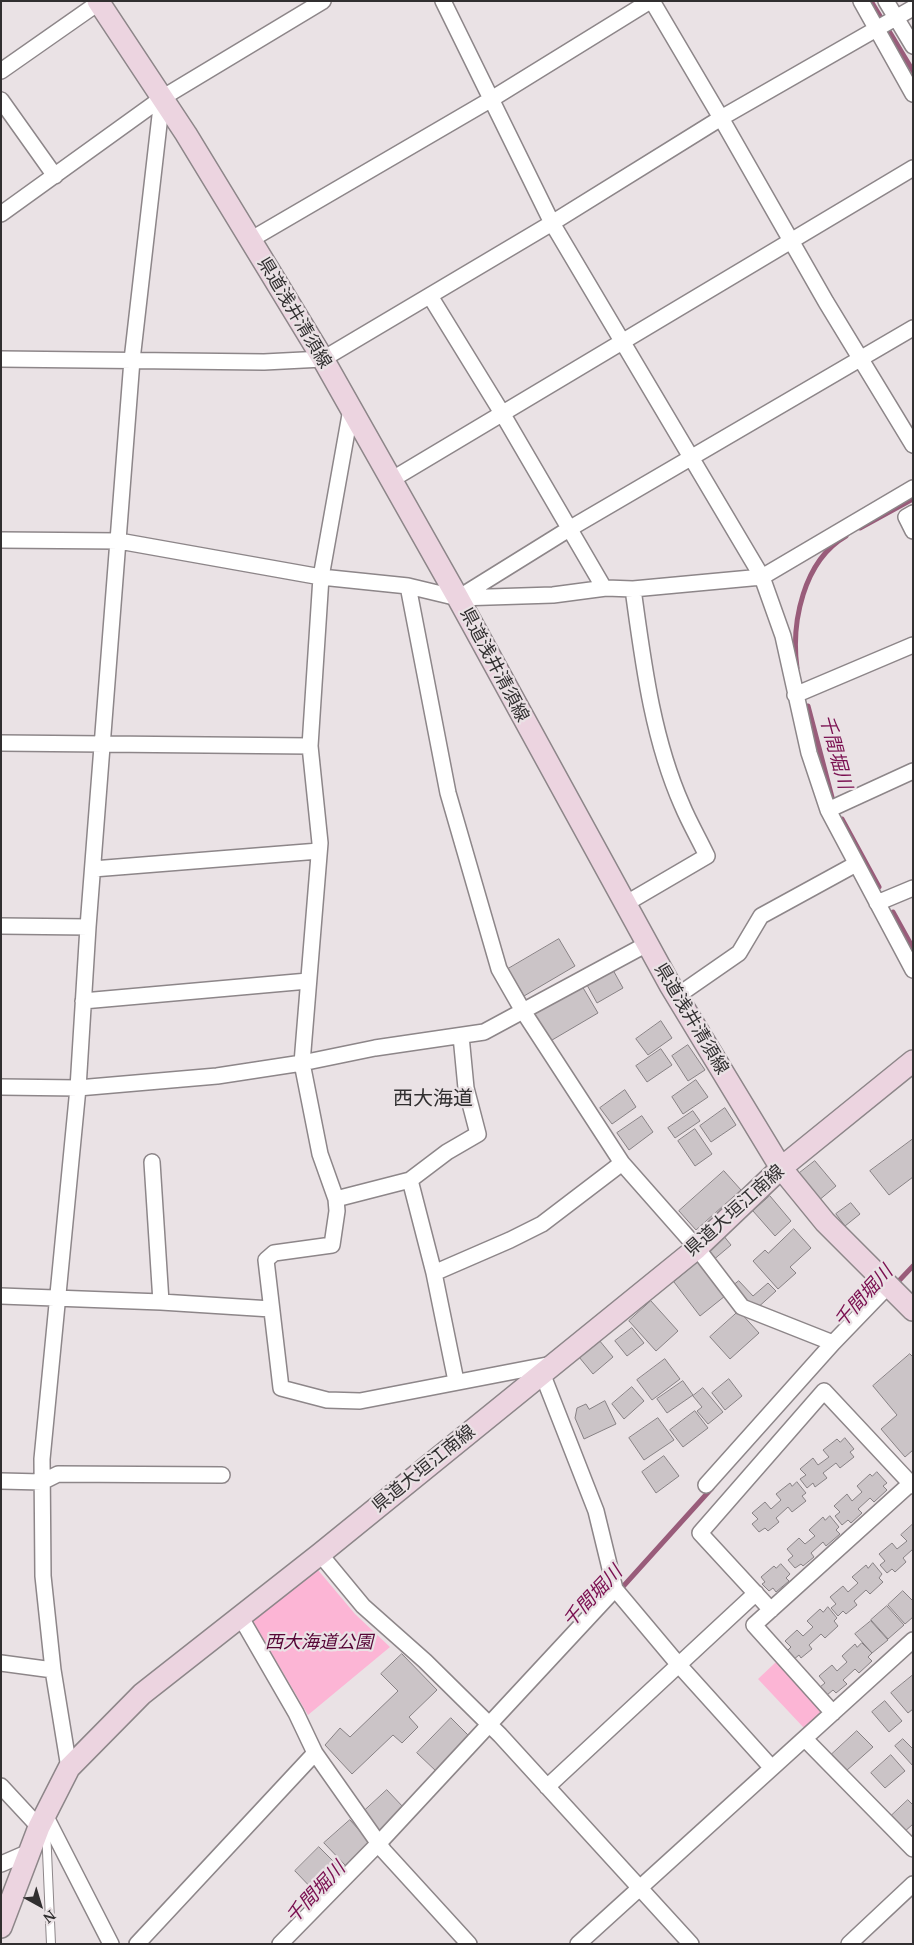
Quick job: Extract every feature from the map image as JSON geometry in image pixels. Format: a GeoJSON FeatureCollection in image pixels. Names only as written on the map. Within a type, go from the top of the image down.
{"type":"FeatureCollection","features":[{"type":"Feature","properties":{"kind":"main road","name":"県道浅井清須線"},"geometry":{"type":"LineString","coordinates":[[99,2],[162,98],[323,360],[458,598],[647,944],[781,1168],[825,1222],[897,1295]]}},
{"type":"Feature","properties":{"kind":"main road","name":"県道大垣江南線"},"geometry":{"type":"LineString","coordinates":[[1,1927],[29,1852],[69,1768],[142,1694],[320,1554],[697,1248],[781,1168],[913,1061]]}},
{"type":"Feature","properties":{"kind":"street"},"geometry":{"type":"LineString","coordinates":[[443,1],[552,223],[762,577],[783,636],[809,753],[828,810],[913,970]]}},
{"type":"Feature","properties":{"kind":"street"},"geometry":{"type":"LineString","coordinates":[[250,240],[490,100],[651,1],[721,118],[790,240],[913,445]]}},
{"type":"Feature","properties":{"kind":"street"},"geometry":{"type":"LineString","coordinates":[[861,1],[913,46]]}},
{"type":"Feature","properties":{"kind":"street"},"geometry":{"type":"LineString","coordinates":[[886,1],[887,24],[913,94]]}},
{"type":"Feature","properties":{"kind":"street"},"geometry":{"type":"LineString","coordinates":[[1,71],[99,2]]}},
{"type":"Feature","properties":{"kind":"street"},"geometry":{"type":"LineString","coordinates":[[1,214],[162,98],[320,2]]}},
{"type":"Feature","properties":{"kind":"street"},"geometry":{"type":"LineString","coordinates":[[1,359],[264,362],[323,360],[552,223],[721,118],[913,8]]}},
{"type":"Feature","properties":{"kind":"street"},"geometry":{"type":"LineString","coordinates":[[69,1768],[53,1670],[43,1576],[42,1458],[56,1298],[78,1088],[88,927],[132,360],[162,98]]}},
{"type":"Feature","properties":{"kind":"street"},"geometry":{"type":"LineString","coordinates":[[1,100],[55,176]]}},
{"type":"Feature","properties":{"kind":"street"},"geometry":{"type":"LineString","coordinates":[[391,480],[913,168]]}},
{"type":"Feature","properties":{"kind":"street"},"geometry":{"type":"LineString","coordinates":[[430,296],[502,413],[604,588]]}},
{"type":"Feature","properties":{"kind":"street"},"geometry":{"type":"LineString","coordinates":[[458,598],[569,530],[913,328]]}},
{"type":"Feature","properties":{"kind":"street"},"geometry":{"type":"LineString","coordinates":[[351,409],[321,577],[310,746],[319,851],[302,1063],[320,1154],[336,1199],[338,1211],[332,1245],[274,1254],[266,1260],[281,1388],[327,1400],[360,1401],[456,1381],[548,1368],[596,1511],[619,1594],[678,1664],[771,1767]]}},
{"type":"Feature","properties":{"kind":"street"},"geometry":{"type":"LineString","coordinates":[[1,540],[119,541],[321,577],[408,586],[458,598],[553,595],[604,588],[632,589],[762,577],[913,488]]}},
{"type":"Feature","properties":{"kind":"street"},"geometry":{"type":"LineString","coordinates":[[913,513],[906,517],[913,531]]}},
{"type":"Feature","properties":{"kind":"street"},"geometry":{"type":"LineString","coordinates":[[408,586],[448,793],[499,969],[522,1012],[622,1163],[697,1248],[742,1307],[833,1343]]}},
{"type":"Feature","properties":{"kind":"street"},"geometry":{"type":"LineString","coordinates":[[625,904],[707,856],[682,804],[664,755],[642,655],[632,589]]}},
{"type":"Feature","properties":{"kind":"street"},"geometry":{"type":"LineString","coordinates":[[795,696],[913,645]]}},
{"type":"Feature","properties":{"kind":"street"},"geometry":{"type":"LineString","coordinates":[[1,743],[310,746]]}},
{"type":"Feature","properties":{"kind":"street"},"geometry":{"type":"LineString","coordinates":[[828,810],[913,771]]}},
{"type":"Feature","properties":{"kind":"street"},"geometry":{"type":"LineString","coordinates":[[93,869],[319,851]]}},
{"type":"Feature","properties":{"kind":"street"},"geometry":{"type":"LineString","coordinates":[[677,996],[738,953],[761,916],[856,864]]}},
{"type":"Feature","properties":{"kind":"street"},"geometry":{"type":"LineString","coordinates":[[877,903],[913,888]]}},
{"type":"Feature","properties":{"kind":"street"},"geometry":{"type":"LineString","coordinates":[[1,926],[88,927]]}},
{"type":"Feature","properties":{"kind":"street"},"geometry":{"type":"LineString","coordinates":[[1,1087],[78,1088],[217,1076],[302,1063],[375,1048],[484,1032],[647,944]]}},
{"type":"Feature","properties":{"kind":"street"},"geometry":{"type":"LineString","coordinates":[[83,1001],[308,981]]}},
{"type":"Feature","properties":{"kind":"street"},"geometry":{"type":"LineString","coordinates":[[336,1199],[410,1180],[448,1152],[478,1134],[466,1088],[461,1036]]}},
{"type":"Feature","properties":{"kind":"street"},"geometry":{"type":"LineString","coordinates":[[152,1162],[162,1302]]}},
{"type":"Feature","properties":{"kind":"street"},"geometry":{"type":"LineString","coordinates":[[434,1273],[542,1224],[622,1163]]}},
{"type":"Feature","properties":{"kind":"street"},"geometry":{"type":"LineString","coordinates":[[410,1180],[434,1273],[456,1381]]}},
{"type":"Feature","properties":{"kind":"street"},"geometry":{"type":"LineString","coordinates":[[706,1485],[833,1343],[897,1295]]}},
{"type":"Feature","properties":{"kind":"street"},"geometry":{"type":"LineString","coordinates":[[1,1296],[162,1302],[271,1309]]}},
{"type":"Feature","properties":{"kind":"street"},"geometry":{"type":"LineString","coordinates":[[771,1610],[700,1533],[824,1391],[912,1485],[771,1610],[754,1625],[833,1713]]}},
{"type":"Feature","properties":{"kind":"street"},"geometry":{"type":"LineString","coordinates":[[1,1481],[42,1482],[58,1474],[222,1474]]}},
{"type":"Feature","properties":{"kind":"street"},"geometry":{"type":"LineString","coordinates":[[320,1554],[363,1606],[425,1660],[493,1729],[691,1944]]}},
{"type":"Feature","properties":{"kind":"street"},"geometry":{"type":"LineString","coordinates":[[547,1788],[756,1593]]}},
{"type":"Feature","properties":{"kind":"street"},"geometry":{"type":"LineString","coordinates":[[280,1944],[381,1847],[619,1594]]}},
{"type":"Feature","properties":{"kind":"street"},"geometry":{"type":"LineString","coordinates":[[240,1616],[296,1713],[315,1753],[381,1847],[469,1944]]}},
{"type":"Feature","properties":{"kind":"street"},"geometry":{"type":"LineString","coordinates":[[578,1944],[913,1640]]}},
{"type":"Feature","properties":{"kind":"street"},"geometry":{"type":"LineString","coordinates":[[1,1664],[53,1670]]}},
{"type":"Feature","properties":{"kind":"street"},"geometry":{"type":"LineString","coordinates":[[805,1739],[913,1849]]}},
{"type":"Feature","properties":{"kind":"street"},"geometry":{"type":"LineString","coordinates":[[138,1944],[315,1753]]}},
{"type":"Feature","properties":{"kind":"street"},"geometry":{"type":"LineString","coordinates":[[1,1786],[42,1822],[112,1944]]}},
{"type":"Feature","properties":{"kind":"street"},"geometry":{"type":"LineString","coordinates":[[1,1864],[29,1852]]}},
{"type":"Feature","properties":{"kind":"street"},"geometry":{"type":"LineString","coordinates":[[849,1944],[913,1884]]}},
{"type":"Feature","properties":{"kind":"lane"},"geometry":{"type":"LineString","coordinates":[[42,1822],[51,1944]]}},
{"type":"Feature","properties":{"kind":"green space","name":"西大海道公園"},"geometry":{"type":"Polygon","coordinates":[[[318,1570],[355,1614],[390,1647],[308,1715],[252,1620],[318,1570]]]}},
{"type":"Feature","properties":{"kind":"green space"},"geometry":{"type":"Polygon","coordinates":[[[776,1662],[822,1711],[804,1728],[758,1679],[776,1662]]]}},
{"type":"Feature","properties":{"kind":"building"},"geometry":{"type":"Polygon","coordinates":[[[559,939],[575,966],[524,996],[508,969],[559,939]]]}},
{"type":"Feature","properties":{"kind":"building"},"geometry":{"type":"Polygon","coordinates":[[[613,970],[623,988],[597,1003],[587,985],[613,970]]]}},
{"type":"Feature","properties":{"kind":"building"},"geometry":{"type":"Polygon","coordinates":[[[582,986],[598,1013],[547,1043],[531,1016],[582,986]]]}},
{"type":"Feature","properties":{"kind":"building"},"geometry":{"type":"Polygon","coordinates":[[[661,1021],[672,1038],[648,1055],[636,1039],[661,1021]]]}},
{"type":"Feature","properties":{"kind":"building"},"geometry":{"type":"Polygon","coordinates":[[[688,1045],[705,1070],[688,1081],[672,1056],[688,1045]]]}},
{"type":"Feature","properties":{"kind":"building"},"geometry":{"type":"Polygon","coordinates":[[[661,1049],[672,1065],[647,1082],[636,1066],[661,1049]]]}},
{"type":"Feature","properties":{"kind":"building"},"geometry":{"type":"Polygon","coordinates":[[[696,1080],[708,1097],[683,1114],[672,1097],[696,1080]]]}},
{"type":"Feature","properties":{"kind":"building"},"geometry":{"type":"Polygon","coordinates":[[[625,1090],[636,1107],[612,1124],[600,1108],[625,1090]]]}},
{"type":"Feature","properties":{"kind":"building"},"geometry":{"type":"Polygon","coordinates":[[[725,1108],[736,1125],[711,1142],[700,1126],[725,1108]]]}},
{"type":"Feature","properties":{"kind":"building"},"geometry":{"type":"Polygon","coordinates":[[[693,1111],[700,1121],[675,1138],[668,1128],[693,1111]]]}},
{"type":"Feature","properties":{"kind":"building"},"geometry":{"type":"Polygon","coordinates":[[[642,1116],[653,1132],[629,1150],[617,1133],[642,1116]]]}},
{"type":"Feature","properties":{"kind":"building"},"geometry":{"type":"Polygon","coordinates":[[[695,1129],[712,1154],[695,1166],[678,1141],[695,1129]]]}},
{"type":"Feature","properties":{"kind":"building"},"geometry":{"type":"Polygon","coordinates":[[[913,1139],[913,1177],[889,1195],[870,1171],[913,1139]]]}},
{"type":"Feature","properties":{"kind":"building"},"geometry":{"type":"Polygon","coordinates":[[[815,1161],[836,1186],[818,1201],[797,1175],[815,1161]]]}},
{"type":"Feature","properties":{"kind":"building"},"geometry":{"type":"Polygon","coordinates":[[[724,1171],[741,1190],[696,1230],[679,1211],[724,1171]]]}},
{"type":"Feature","properties":{"kind":"building"},"geometry":{"type":"Polygon","coordinates":[[[770,1196],[791,1221],[775,1236],[753,1211],[770,1196]]]}},
{"type":"Feature","properties":{"kind":"building"},"geometry":{"type":"Polygon","coordinates":[[[851,1203],[860,1214],[845,1226],[836,1214],[851,1203]]]}},
{"type":"Feature","properties":{"kind":"building"},"geometry":{"type":"Polygon","coordinates":[[[794,1229],[811,1248],[790,1267],[796,1273],[778,1289],[753,1261],[765,1250],[768,1253],[794,1229]]]}},
{"type":"Feature","properties":{"kind":"building"},"geometry":{"type":"Polygon","coordinates":[[[723,1235],[731,1245],[712,1261],[704,1252],[723,1235]]]}},
{"type":"Feature","properties":{"kind":"building"},"geometry":{"type":"Polygon","coordinates":[[[698,1262],[725,1296],[700,1316],[674,1282],[698,1262]]]}},
{"type":"Feature","properties":{"kind":"building"},"geometry":{"type":"Polygon","coordinates":[[[739,1281],[753,1296],[768,1283],[776,1291],[755,1310],[734,1285],[739,1281]]]}},
{"type":"Feature","properties":{"kind":"building"},"geometry":{"type":"Polygon","coordinates":[[[651,1301],[678,1331],[656,1351],[629,1321],[651,1301]]]}},
{"type":"Feature","properties":{"kind":"building"},"geometry":{"type":"Polygon","coordinates":[[[739,1311],[759,1333],[730,1359],[710,1337],[739,1311]]]}},
{"type":"Feature","properties":{"kind":"building"},"geometry":{"type":"Polygon","coordinates":[[[632,1328],[644,1343],[627,1356],[615,1341],[632,1328]]]}},
{"type":"Feature","properties":{"kind":"building"},"geometry":{"type":"Polygon","coordinates":[[[599,1340],[613,1357],[593,1374],[579,1357],[599,1340]]]}},
{"type":"Feature","properties":{"kind":"building"},"geometry":{"type":"Polygon","coordinates":[[[910,1354],[913,1357],[913,1450],[905,1457],[881,1429],[897,1415],[873,1386],[910,1354]]]}},
{"type":"Feature","properties":{"kind":"building"},"geometry":{"type":"Polygon","coordinates":[[[665,1359],[680,1379],[652,1400],[637,1380],[665,1359]]]}},
{"type":"Feature","properties":{"kind":"building"},"geometry":{"type":"Polygon","coordinates":[[[729,1379],[742,1396],[725,1410],[712,1393],[729,1379]]]}},
{"type":"Feature","properties":{"kind":"building"},"geometry":{"type":"Polygon","coordinates":[[[683,1381],[693,1395],[667,1413],[657,1399],[683,1381]]]}},
{"type":"Feature","properties":{"kind":"building"},"geometry":{"type":"Polygon","coordinates":[[[632,1387],[644,1401],[624,1419],[612,1404],[632,1387]]]}},
{"type":"Feature","properties":{"kind":"building"},"geometry":{"type":"Polygon","coordinates":[[[703,1388],[723,1412],[708,1424],[697,1411],[702,1407],[693,1396],[703,1388]]]}},
{"type":"Feature","properties":{"kind":"building"},"geometry":{"type":"Polygon","coordinates":[[[605,1401],[616,1424],[584,1439],[575,1418],[577,1408],[586,1404],[589,1409],[605,1401]]]}},
{"type":"Feature","properties":{"kind":"building"},"geometry":{"type":"Polygon","coordinates":[[[695,1411],[708,1428],[683,1447],[670,1430],[695,1411]]]}},
{"type":"Feature","properties":{"kind":"building"},"geometry":{"type":"Polygon","coordinates":[[[658,1418],[674,1440],[644,1460],[629,1438],[658,1418]]]}},
{"type":"Feature","properties":{"kind":"building"},"geometry":{"type":"Polygon","coordinates":[[[845,1438],[854,1449],[850,1452],[854,1457],[840,1468],[836,1463],[823,1473],[827,1478],[815,1487],[813,1483],[807,1488],[800,1479],[806,1475],[800,1469],[813,1458],[818,1465],[829,1457],[823,1450],[837,1439],[840,1442],[845,1438]]]}},
{"type":"Feature","properties":{"kind":"building"},"geometry":{"type":"Polygon","coordinates":[[[664,1456],[679,1476],[656,1493],[642,1472],[664,1456]]]}},
{"type":"Feature","properties":{"kind":"building"},"geometry":{"type":"Polygon","coordinates":[[[877,1472],[887,1483],[883,1486],[887,1490],[874,1502],[870,1498],[858,1509],[862,1513],[851,1523],[848,1520],[842,1525],[835,1516],[840,1512],[834,1506],[847,1494],[852,1501],[862,1492],[857,1486],[870,1474],[872,1476],[877,1472]]]}},
{"type":"Feature","properties":{"kind":"building"},"geometry":{"type":"Polygon","coordinates":[[[797,1482],[806,1493],[802,1496],[806,1501],[792,1512],[788,1507],[776,1518],[779,1522],[768,1531],[765,1528],[759,1532],[752,1524],[758,1519],[752,1513],[765,1502],[771,1509],[781,1500],[776,1494],[790,1483],[792,1486],[797,1482]]]}},
{"type":"Feature","properties":{"kind":"building"},"geometry":{"type":"Polygon","coordinates":[[[830,1516],[839,1527],[836,1530],[840,1534],[826,1546],[823,1542],[811,1553],[814,1557],[803,1566],[801,1564],[795,1568],[788,1560],[793,1556],[787,1549],[799,1538],[805,1544],[815,1536],[809,1530],[823,1517],[825,1520],[830,1516]]]}},
{"type":"Feature","properties":{"kind":"building"},"geometry":{"type":"Polygon","coordinates":[[[913,1524],[913,1549],[903,1558],[906,1562],[895,1572],[892,1569],[887,1573],[880,1565],[885,1561],[879,1554],[892,1543],[897,1549],[907,1541],[901,1535],[913,1524]]]}},
{"type":"Feature","properties":{"kind":"building"},"geometry":{"type":"Polygon","coordinates":[[[873,1563],[882,1574],[879,1578],[883,1582],[870,1594],[866,1590],[854,1601],[857,1605],[846,1614],[843,1611],[838,1616],[831,1608],[836,1604],[830,1597],[843,1586],[848,1592],[858,1583],[852,1577],[866,1565],[868,1568],[873,1563]]]}},
{"type":"Feature","properties":{"kind":"building"},"geometry":{"type":"Polygon","coordinates":[[[781,1564],[790,1574],[786,1578],[789,1581],[776,1592],[773,1588],[769,1591],[762,1584],[765,1582],[761,1577],[774,1566],[776,1568],[781,1564]]]}},
{"type":"Feature","properties":{"kind":"building"},"geometry":{"type":"Polygon","coordinates":[[[903,1591],[913,1601],[913,1617],[905,1624],[888,1605],[903,1591]]]}},
{"type":"Feature","properties":{"kind":"building"},"geometry":{"type":"Polygon","coordinates":[[[887,1606],[904,1625],[888,1639],[871,1620],[887,1606]]]}},
{"type":"Feature","properties":{"kind":"building"},"geometry":{"type":"Polygon","coordinates":[[[828,1607],[837,1618],[834,1621],[838,1626],[825,1638],[821,1634],[809,1645],[812,1649],[801,1658],[799,1655],[793,1660],[786,1652],[791,1647],[785,1641],[797,1630],[803,1636],[813,1627],[807,1621],[820,1609],[823,1612],[828,1607]]]}},
{"type":"Feature","properties":{"kind":"building"},"geometry":{"type":"Polygon","coordinates":[[[871,1621],[888,1640],[872,1653],[855,1634],[871,1621]]]}},
{"type":"Feature","properties":{"kind":"building"},"geometry":{"type":"Polygon","coordinates":[[[862,1643],[872,1653],[868,1657],[872,1661],[859,1673],[855,1669],[843,1680],[847,1684],[836,1693],[833,1690],[827,1695],[820,1687],[825,1683],[819,1676],[832,1665],[837,1671],[847,1662],[842,1656],[855,1644],[857,1647],[862,1643]]]}},
{"type":"Feature","properties":{"kind":"building"},"geometry":{"type":"Polygon","coordinates":[[[402,1654],[437,1690],[409,1717],[418,1727],[402,1743],[393,1735],[352,1774],[325,1745],[340,1728],[350,1737],[398,1691],[381,1674],[402,1654]]]}},
{"type":"Feature","properties":{"kind":"building"},"geometry":{"type":"Polygon","coordinates":[[[913,1675],[913,1709],[908,1713],[891,1693],[913,1675]]]}},
{"type":"Feature","properties":{"kind":"building"},"geometry":{"type":"Polygon","coordinates":[[[885,1701],[902,1721],[889,1732],[872,1712],[885,1701]]]}},
{"type":"Feature","properties":{"kind":"building"},"geometry":{"type":"Polygon","coordinates":[[[451,1718],[471,1738],[437,1772],[417,1753],[451,1718]]]}},
{"type":"Feature","properties":{"kind":"building"},"geometry":{"type":"Polygon","coordinates":[[[857,1731],[873,1747],[846,1771],[831,1755],[857,1731]]]}},
{"type":"Feature","properties":{"kind":"building"},"geometry":{"type":"Polygon","coordinates":[[[903,1739],[913,1749],[913,1766],[895,1746],[903,1739]]]}},
{"type":"Feature","properties":{"kind":"building"},"geometry":{"type":"Polygon","coordinates":[[[891,1755],[905,1771],[885,1788],[871,1773],[891,1755]]]}},
{"type":"Feature","properties":{"kind":"building"},"geometry":{"type":"Polygon","coordinates":[[[387,1790],[404,1808],[379,1832],[362,1813],[387,1790]]]}},
{"type":"Feature","properties":{"kind":"building"},"geometry":{"type":"Polygon","coordinates":[[[908,1800],[913,1805],[913,1824],[903,1833],[889,1818],[908,1800]]]}},
{"type":"Feature","properties":{"kind":"building"},"geometry":{"type":"Polygon","coordinates":[[[350,1820],[371,1843],[346,1866],[324,1843],[350,1820]]]}},
{"type":"Feature","properties":{"kind":"building"},"geometry":{"type":"Polygon","coordinates":[[[319,1847],[342,1870],[317,1894],[295,1871],[319,1847]]]}},
{"type":"Feature","properties":{"kind":"waterway","name":"千間堀川"},"geometry":{"type":"LineString","coordinates":[[871,1],[913,71]]}},
{"type":"Feature","properties":{"kind":"waterway","name":"千間堀川"},"geometry":{"type":"LineString","coordinates":[[860,528],[913,499]]}},
{"type":"Feature","properties":{"kind":"waterway","name":"千間堀川"},"geometry":{"type":"LineString","coordinates":[[797,668],[796,632],[803,594],[819,561],[831,547],[846,536]]}},
{"type":"Feature","properties":{"kind":"waterway","name":"千間堀川"},"geometry":{"type":"LineString","coordinates":[[808,706],[834,805]]}},
{"type":"Feature","properties":{"kind":"waterway","name":"千間堀川"},"geometry":{"type":"LineString","coordinates":[[842,819],[879,887]]}},
{"type":"Feature","properties":{"kind":"waterway","name":"千間堀川"},"geometry":{"type":"LineString","coordinates":[[893,912],[913,948]]}},
{"type":"Feature","properties":{"kind":"waterway","name":"千間堀川"},"geometry":{"type":"LineString","coordinates":[[895,1285],[913,1266]]}},
{"type":"Feature","properties":{"kind":"waterway","name":"千間堀川"},"geometry":{"type":"LineString","coordinates":[[619,1591],[712,1488]]}},
{"type":"Feature","properties":{"kind":"district","name":"西大海道"},"geometry":{"type":"Point","coordinates":[433,1099]}}]}
